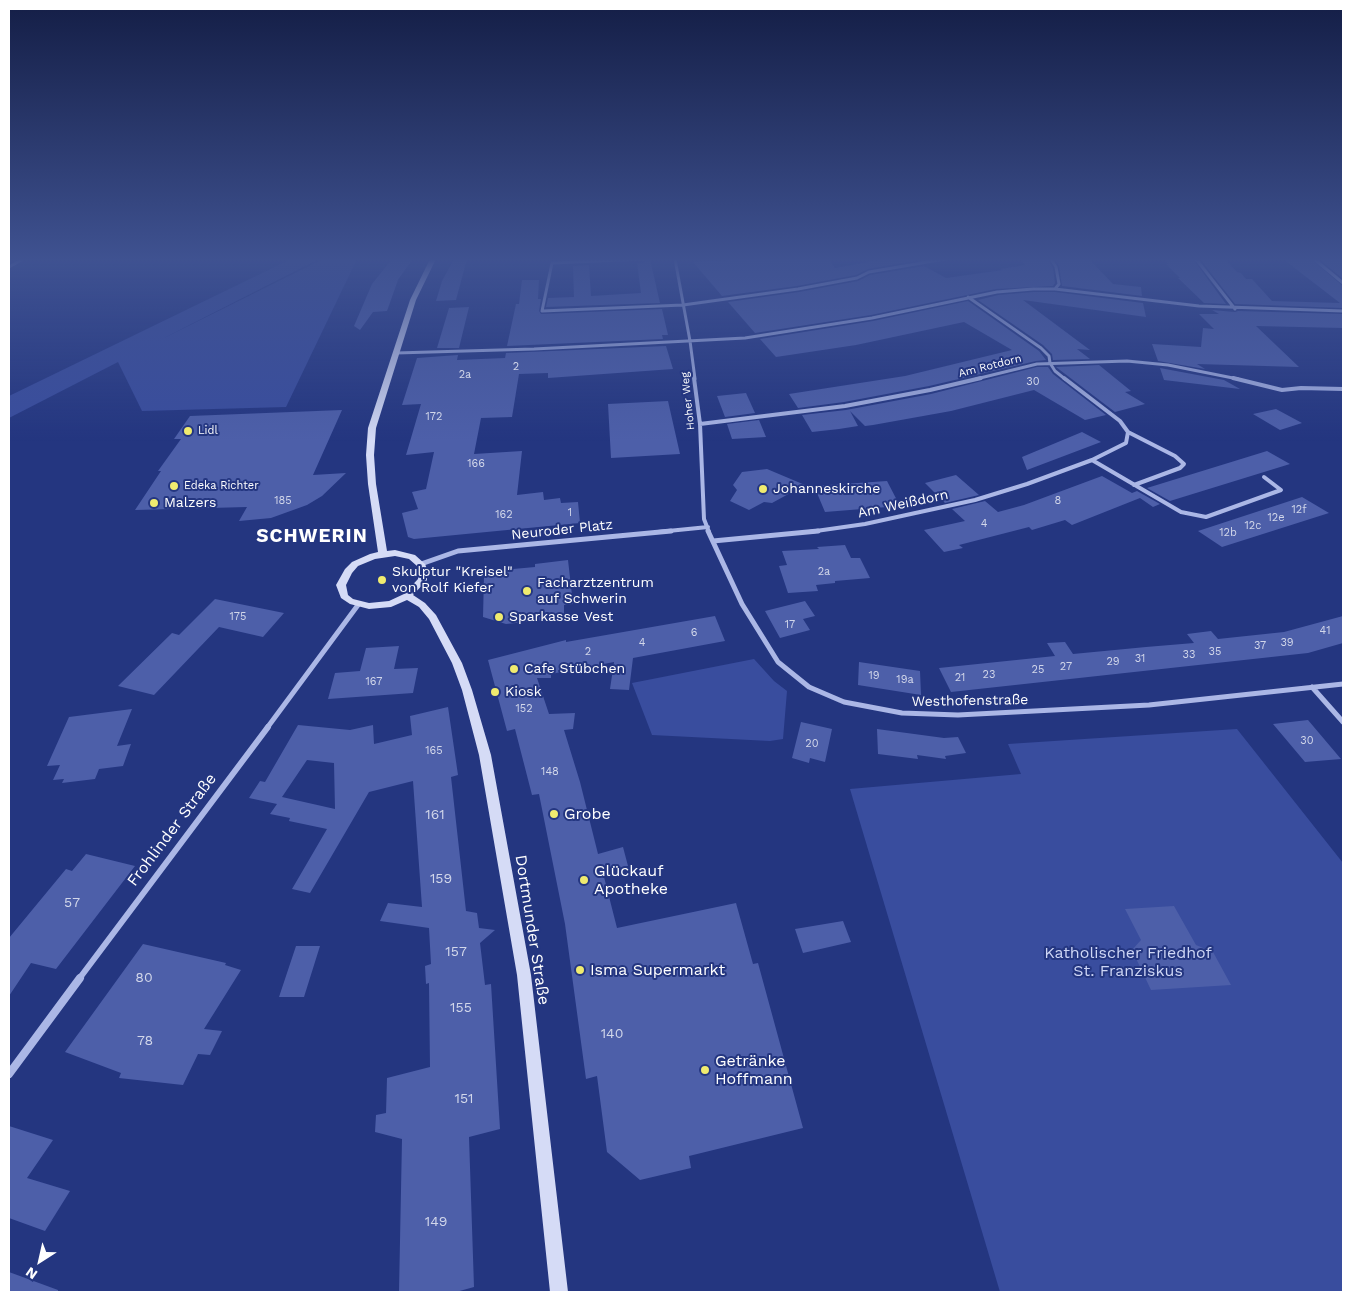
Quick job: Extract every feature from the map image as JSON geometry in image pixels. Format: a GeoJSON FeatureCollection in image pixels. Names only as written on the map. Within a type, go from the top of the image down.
{"type":"FeatureCollection","features":[{"type":"Feature","properties":{"kind":"main road"},"geometry":{"type":"LineString","coordinates":[[383,554],[372,484],[372,428],[407,320]]}},
{"type":"Feature","properties":{"kind":"main road"},"geometry":{"type":"LineString","coordinates":[[383,554],[407,555],[421,564],[423,569],[422,580],[408,596],[380,606],[358,605],[344,596],[341,591],[342,580],[348,570],[355,564],[383,554]]}},
{"type":"Feature","properties":{"kind":"main road","name":"Dortmunder Straße"},"geometry":{"type":"LineString","coordinates":[[408,596],[422,605],[433,617],[457,663],[467,690],[485,755],[524,975],[559,1292]]}},
{"type":"Feature","properties":{"kind":"street","name":"Hoher Weg"},"geometry":{"type":"LineString","coordinates":[[686,320],[700,424],[704,519],[713,541]]}},
{"type":"Feature","properties":{"kind":"street"},"geometry":{"type":"LineString","coordinates":[[396,353],[745,338],[853,320]]}},
{"type":"Feature","properties":{"kind":"street"},"geometry":{"type":"LineString","coordinates":[[1001,320],[1041,348],[1049,356],[1050,363],[1055,370],[1120,421],[1128,432],[1175,456],[1184,464],[1180,468],[1134,485]]}},
{"type":"Feature","properties":{"kind":"street","name":"Am Rotdorn"},"geometry":{"type":"LineString","coordinates":[[700,424],[846,406],[930,390],[1037,364],[1078,361],[1135,362],[1168,365],[1231,376],[1282,390],[1301,388],[1343,389]]}},
{"type":"Feature","properties":{"kind":"street","name":"Am Weißdorn"},"geometry":{"type":"LineString","coordinates":[[713,541],[778,536],[865,524],[976,500],[1092,460],[1126,443],[1128,432]]}},
{"type":"Feature","properties":{"kind":"street"},"geometry":{"type":"LineString","coordinates":[[1092,460],[1181,512],[1206,517],[1281,490],[1264,478]]}},
{"type":"Feature","properties":{"kind":"street","name":"Neuroder Platz"},"geometry":{"type":"LineString","coordinates":[[421,564],[458,551],[708,527]]}},
{"type":"Feature","properties":{"kind":"street","name":"Westhofenstraße"},"geometry":{"type":"LineString","coordinates":[[713,541],[742,604],[778,662],[809,687],[844,702],[902,713],[958,715],[1149,705],[1343,684]]}},
{"type":"Feature","properties":{"kind":"street","name":"Frohlinder Straße"},"geometry":{"type":"LineString","coordinates":[[9,1074],[358,605]]}},
{"type":"Feature","properties":{"kind":"street"},"geometry":{"type":"LineString","coordinates":[[1312,687],[1343,722]]}},
{"type":"Feature","properties":{"kind":"green space"},"geometry":{"type":"Polygon","coordinates":[[[166,320],[200,320],[164,338],[201,320],[328,320],[286,407],[142,411],[118,362],[9,418],[9,396],[166,320]]]}},
{"type":"Feature","properties":{"kind":"green space"},"geometry":{"type":"Polygon","coordinates":[[[754,659],[774,681],[787,691],[783,739],[770,741],[652,735],[632,683],[754,659]]]}},
{"type":"Feature","properties":{"kind":"green space","name":"Katholischer Friedhof St. Franziskus"},"geometry":{"type":"Polygon","coordinates":[[[1237,729],[1343,863],[1343,1292],[1000,1292],[850,789],[1021,774],[1008,744],[1237,729]]]}},
{"type":"Feature","properties":{"kind":"building"},"geometry":{"type":"Polygon","coordinates":[[[357,320],[367,320],[360,330],[354,326],[357,320]]]}},
{"type":"Feature","properties":{"kind":"building"},"geometry":{"type":"Polygon","coordinates":[[[445,320],[466,320],[459,348],[437,348],[445,320]]]}},
{"type":"Feature","properties":{"kind":"building"},"geometry":{"type":"Polygon","coordinates":[[[513,320],[664,320],[668,335],[662,335],[663,339],[507,346],[513,320]]]}},
{"type":"Feature","properties":{"kind":"building"},"geometry":{"type":"Polygon","coordinates":[[[743,320],[841,320],[755,333],[743,320]]]}},
{"type":"Feature","properties":{"kind":"building"},"geometry":{"type":"Polygon","coordinates":[[[995,320],[1039,351],[1046,360],[929,386],[844,402],[798,408],[789,394],[905,376],[1012,350],[964,322],[856,345],[776,357],[760,339],[873,321],[995,320]]]}},
{"type":"Feature","properties":{"kind":"building"},"geometry":{"type":"Polygon","coordinates":[[[1006,320],[1049,320],[1090,350],[1077,349],[1090,359],[1053,360],[1052,354],[1043,345],[1006,320]]]}},
{"type":"Feature","properties":{"kind":"building"},"geometry":{"type":"Polygon","coordinates":[[[1205,320],[1343,320],[1343,328],[1256,326],[1299,367],[1197,364],[1205,369],[1158,361],[1152,344],[1201,347],[1203,328],[1214,329],[1205,320]]]}},
{"type":"Feature","properties":{"kind":"building"},"geometry":{"type":"Polygon","coordinates":[[[666,346],[673,369],[548,378],[548,373],[519,374],[512,417],[481,418],[474,454],[522,451],[517,495],[543,492],[544,500],[560,498],[561,503],[578,502],[580,523],[414,539],[408,537],[402,513],[418,509],[412,492],[426,489],[434,452],[406,455],[421,404],[402,405],[417,358],[458,355],[457,360],[505,358],[506,353],[666,346]]]}},
{"type":"Feature","properties":{"kind":"building"},"geometry":{"type":"Polygon","coordinates":[[[1099,365],[1131,391],[1125,392],[1145,404],[1115,412],[1056,367],[1099,365]]]}},
{"type":"Feature","properties":{"kind":"building"},"geometry":{"type":"Polygon","coordinates":[[[1037,367],[1048,367],[1053,374],[1106,415],[1085,420],[1034,390],[951,411],[865,426],[850,411],[858,426],[812,432],[802,415],[846,410],[931,394],[1037,367]]]}},
{"type":"Feature","properties":{"kind":"building"},"geometry":{"type":"Polygon","coordinates":[[[1160,368],[1224,380],[1240,389],[1164,380],[1160,368]]]}},
{"type":"Feature","properties":{"kind":"building"},"geometry":{"type":"Polygon","coordinates":[[[746,393],[755,413],[725,417],[717,396],[746,393]]]}},
{"type":"Feature","properties":{"kind":"building"},"geometry":{"type":"Polygon","coordinates":[[[668,401],[680,454],[611,458],[608,404],[668,401]]]}},
{"type":"Feature","properties":{"kind":"building"},"geometry":{"type":"Polygon","coordinates":[[[1276,409],[1302,423],[1280,430],[1253,414],[1276,409]]]}},
{"type":"Feature","properties":{"kind":"building"},"geometry":{"type":"Polygon","coordinates":[[[342,410],[313,475],[346,473],[322,496],[307,505],[271,518],[239,521],[247,507],[135,510],[161,471],[158,471],[181,439],[174,439],[190,416],[342,410]]]}},
{"type":"Feature","properties":{"kind":"building"},"geometry":{"type":"Polygon","coordinates":[[[759,420],[766,437],[732,439],[727,424],[759,420]]]}},
{"type":"Feature","properties":{"kind":"building"},"geometry":{"type":"Polygon","coordinates":[[[1082,432],[1101,442],[1027,470],[1022,457],[1082,432]]]}},
{"type":"Feature","properties":{"kind":"building"},"geometry":{"type":"Polygon","coordinates":[[[1267,451],[1290,464],[1170,501],[1147,488],[1267,451]]]}},
{"type":"Feature","properties":{"kind":"building","name":"Johanneskirche"},"geometry":{"type":"Polygon","coordinates":[[[767,469],[805,485],[772,503],[764,502],[749,510],[730,501],[737,490],[733,485],[742,472],[767,469]]]}},
{"type":"Feature","properties":{"kind":"building"},"geometry":{"type":"Polygon","coordinates":[[[956,475],[979,495],[945,503],[925,483],[956,475]]]}},
{"type":"Feature","properties":{"kind":"building"},"geometry":{"type":"Polygon","coordinates":[[[1102,476],[1132,493],[1137,491],[1160,504],[1153,507],[1140,498],[1072,525],[1065,520],[1032,530],[1029,527],[959,545],[963,548],[944,552],[924,530],[965,521],[952,509],[985,501],[998,512],[1024,505],[1102,476]]]}},
{"type":"Feature","properties":{"kind":"building"},"geometry":{"type":"Polygon","coordinates":[[[887,481],[900,506],[825,512],[814,486],[887,481]]]}},
{"type":"Feature","properties":{"kind":"building"},"geometry":{"type":"Polygon","coordinates":[[[1302,497],[1329,513],[1222,547],[1198,531],[1302,497]]]}},
{"type":"Feature","properties":{"kind":"building"},"geometry":{"type":"Polygon","coordinates":[[[845,545],[851,558],[860,558],[870,578],[835,581],[835,583],[816,585],[818,591],[788,593],[779,566],[787,565],[782,551],[819,549],[817,547],[845,545]]]}},
{"type":"Feature","properties":{"kind":"building"},"geometry":{"type":"Polygon","coordinates":[[[568,560],[573,604],[564,605],[564,618],[506,624],[483,617],[484,576],[491,571],[535,567],[535,564],[568,560]]]}},
{"type":"Feature","properties":{"kind":"building"},"geometry":{"type":"Polygon","coordinates":[[[215,599],[284,613],[263,637],[219,627],[154,695],[118,686],[172,633],[179,635],[215,599]]]}},
{"type":"Feature","properties":{"kind":"building"},"geometry":{"type":"Polygon","coordinates":[[[805,601],[815,616],[803,619],[810,630],[780,638],[765,611],[805,601]]]}},
{"type":"Feature","properties":{"kind":"building"},"geometry":{"type":"Polygon","coordinates":[[[715,616],[725,641],[633,658],[629,690],[610,689],[614,662],[551,674],[551,678],[537,678],[549,714],[575,713],[573,729],[564,730],[580,782],[598,854],[623,847],[628,866],[603,873],[617,928],[736,903],[753,964],[758,963],[803,1128],[689,1156],[691,1168],[640,1180],[607,1152],[597,1076],[586,1079],[565,924],[539,794],[532,795],[515,729],[507,731],[488,660],[566,640],[566,642],[715,616]]]}},
{"type":"Feature","properties":{"kind":"building"},"geometry":{"type":"Polygon","coordinates":[[[1343,616],[1343,643],[1308,653],[951,692],[939,668],[1055,656],[1047,643],[1065,642],[1073,654],[1194,643],[1187,634],[1211,631],[1218,639],[1284,632],[1343,616]]]}},
{"type":"Feature","properties":{"kind":"building"},"geometry":{"type":"Polygon","coordinates":[[[399,646],[394,669],[418,668],[413,693],[328,699],[335,673],[360,671],[366,648],[399,646]]]}},
{"type":"Feature","properties":{"kind":"building"},"geometry":{"type":"Polygon","coordinates":[[[859,662],[920,671],[921,695],[858,685],[859,662]]]}},
{"type":"Feature","properties":{"kind":"building"},"geometry":{"type":"Polygon","coordinates":[[[448,707],[458,775],[451,777],[466,911],[477,913],[479,928],[495,930],[480,943],[485,985],[491,984],[500,1129],[469,1137],[474,1287],[456,1292],[399,1292],[402,1139],[375,1132],[376,1115],[386,1113],[387,1078],[430,1067],[429,983],[426,984],[425,966],[431,964],[429,928],[380,921],[388,903],[422,907],[413,781],[369,792],[310,893],[292,889],[327,829],[289,821],[290,818],[270,814],[277,804],[249,798],[260,781],[265,782],[298,725],[350,730],[373,725],[374,744],[412,735],[410,716],[448,707]],[[307,760],[282,797],[335,809],[334,763],[307,760]]]}},
{"type":"Feature","properties":{"kind":"building"},"geometry":{"type":"Polygon","coordinates":[[[132,709],[117,746],[131,744],[123,766],[99,769],[95,779],[62,783],[64,779],[53,780],[60,765],[47,766],[69,717],[132,709]]]}},
{"type":"Feature","properties":{"kind":"building"},"geometry":{"type":"Polygon","coordinates":[[[1308,720],[1341,759],[1305,762],[1273,724],[1308,720]]]}},
{"type":"Feature","properties":{"kind":"building"},"geometry":{"type":"Polygon","coordinates":[[[801,722],[832,729],[825,762],[810,758],[809,763],[792,758],[801,722]]]}},
{"type":"Feature","properties":{"kind":"building"},"geometry":{"type":"Polygon","coordinates":[[[877,729],[944,738],[958,737],[966,753],[945,756],[946,759],[917,755],[918,759],[878,754],[877,729]]]}},
{"type":"Feature","properties":{"kind":"building"},"geometry":{"type":"Polygon","coordinates":[[[86,854],[135,866],[56,969],[31,963],[9,996],[9,938],[66,869],[72,871],[86,854]]]}},
{"type":"Feature","properties":{"kind":"building"},"geometry":{"type":"Polygon","coordinates":[[[1174,906],[1196,945],[1213,952],[1231,985],[1151,990],[1132,950],[1141,940],[1125,909],[1174,906]]]}},
{"type":"Feature","properties":{"kind":"building"},"geometry":{"type":"Polygon","coordinates":[[[843,921],[851,942],[803,953],[795,929],[843,921]]]}},
{"type":"Feature","properties":{"kind":"building"},"geometry":{"type":"Polygon","coordinates":[[[143,944],[226,963],[225,965],[241,970],[204,1029],[222,1031],[210,1055],[198,1054],[183,1085],[119,1078],[121,1073],[65,1052],[143,944]]]}},
{"type":"Feature","properties":{"kind":"building"},"geometry":{"type":"Polygon","coordinates":[[[296,946],[320,946],[304,997],[279,997],[296,946]]]}},
{"type":"Feature","properties":{"kind":"building"},"geometry":{"type":"Polygon","coordinates":[[[9,1126],[53,1140],[27,1178],[70,1191],[45,1231],[9,1218],[9,1126]]]}},
{"type":"Feature","properties":{"kind":"building"},"geometry":{"type":"Polygon","coordinates":[[[9,1272],[58,1290],[58,1292],[9,1292],[9,1272]]]}},
{"type":"Feature","properties":{"kind":"place","name":"Lidl"},"geometry":{"type":"Point","coordinates":[188,431]}},
{"type":"Feature","properties":{"kind":"place","name":"Edeka Richter"},"geometry":{"type":"Point","coordinates":[174,486]}},
{"type":"Feature","properties":{"kind":"place","name":"Johanneskirche"},"geometry":{"type":"Point","coordinates":[763,489]}},
{"type":"Feature","properties":{"kind":"place","name":"Malzers"},"geometry":{"type":"Point","coordinates":[154,503]}},
{"type":"Feature","properties":{"kind":"place","name":"Skulptur \"Kreisel\" von Rolf Kiefer"},"geometry":{"type":"Point","coordinates":[382,580]}},
{"type":"Feature","properties":{"kind":"place","name":"Facharztzentrum auf Schwerin"},"geometry":{"type":"Point","coordinates":[527,591]}},
{"type":"Feature","properties":{"kind":"place","name":"Sparkasse Vest"},"geometry":{"type":"Point","coordinates":[499,617]}},
{"type":"Feature","properties":{"kind":"place","name":"Cafe Stübchen"},"geometry":{"type":"Point","coordinates":[514,669]}},
{"type":"Feature","properties":{"kind":"place","name":"Kiosk"},"geometry":{"type":"Point","coordinates":[495,692]}},
{"type":"Feature","properties":{"kind":"place","name":"Grobe"},"geometry":{"type":"Point","coordinates":[554,814]}},
{"type":"Feature","properties":{"kind":"place","name":"Glückauf Apotheke"},"geometry":{"type":"Point","coordinates":[584,880]}},
{"type":"Feature","properties":{"kind":"place","name":"Isma Supermarkt"},"geometry":{"type":"Point","coordinates":[580,970]}},
{"type":"Feature","properties":{"kind":"place","name":"Getränke Hoffmann"},"geometry":{"type":"Point","coordinates":[705,1070]}},
{"type":"Feature","properties":{"kind":"district","name":"SCHWERIN"},"geometry":{"type":"Point","coordinates":[312,536]}}]}
